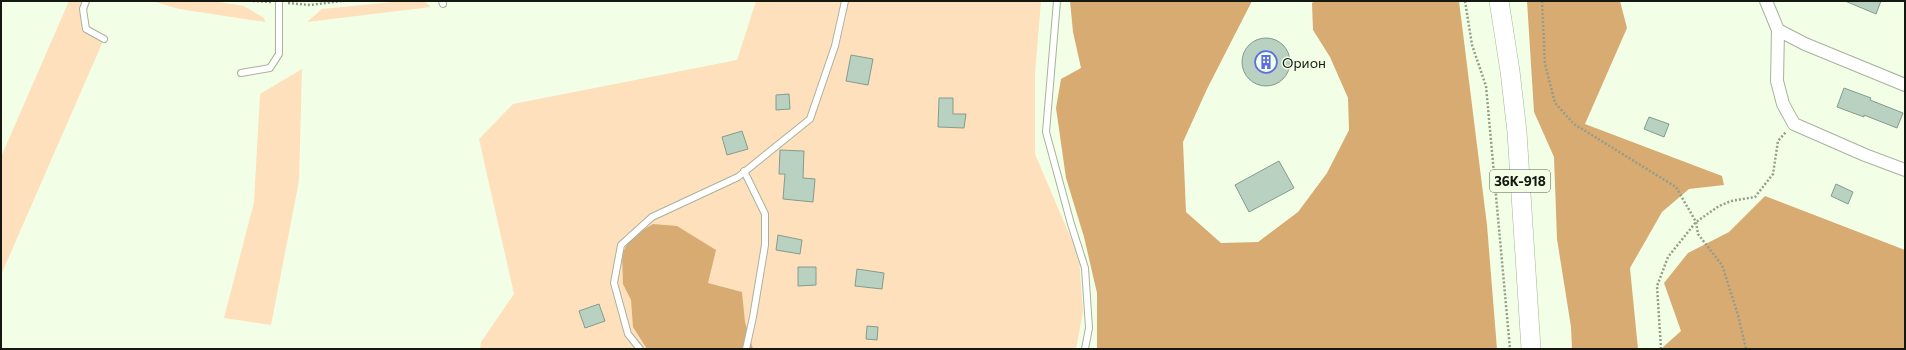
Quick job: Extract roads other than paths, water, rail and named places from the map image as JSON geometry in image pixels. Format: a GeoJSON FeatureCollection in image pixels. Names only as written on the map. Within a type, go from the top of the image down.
{"type":"FeatureCollection","features":[{"type":"Feature","properties":{"kind":"main road","name":"36К-918"},"geometry":{"type":"LineString","coordinates":[[1499,4],[1517,132],[1531,349]]}},
{"type":"Feature","properties":{"kind":"street"},"geometry":{"type":"LineString","coordinates":[[1766,1],[1778,30],[1777,81],[1783,104],[1794,124],[1905,170]]}},
{"type":"Feature","properties":{"kind":"street"},"geometry":{"type":"LineString","coordinates":[[1778,30],[1805,44],[1905,85]]}},
{"type":"Feature","properties":{"kind":"lane"},"geometry":{"type":"LineString","coordinates":[[86,1],[83,9],[86,29],[104,39]]}},
{"type":"Feature","properties":{"kind":"lane"},"geometry":{"type":"LineString","coordinates":[[640,349],[628,334],[614,283],[621,245],[652,217],[738,176],[810,119],[835,46],[845,1]]}},
{"type":"Feature","properties":{"kind":"lane"},"geometry":{"type":"LineString","coordinates":[[1058,1],[1046,132],[1071,224],[1085,268],[1089,328],[1085,349]]}},
{"type":"Feature","properties":{"kind":"lane"},"geometry":{"type":"LineString","coordinates":[[241,73],[270,68],[279,54],[279,2]]}},
{"type":"Feature","properties":{"kind":"lane"},"geometry":{"type":"LineString","coordinates":[[744,171],[766,214],[765,245],[753,318],[746,349]]}},
{"type":"Feature","properties":{"kind":"place","name":"Орион"},"geometry":{"type":"Point","coordinates":[1266,62]}}]}
